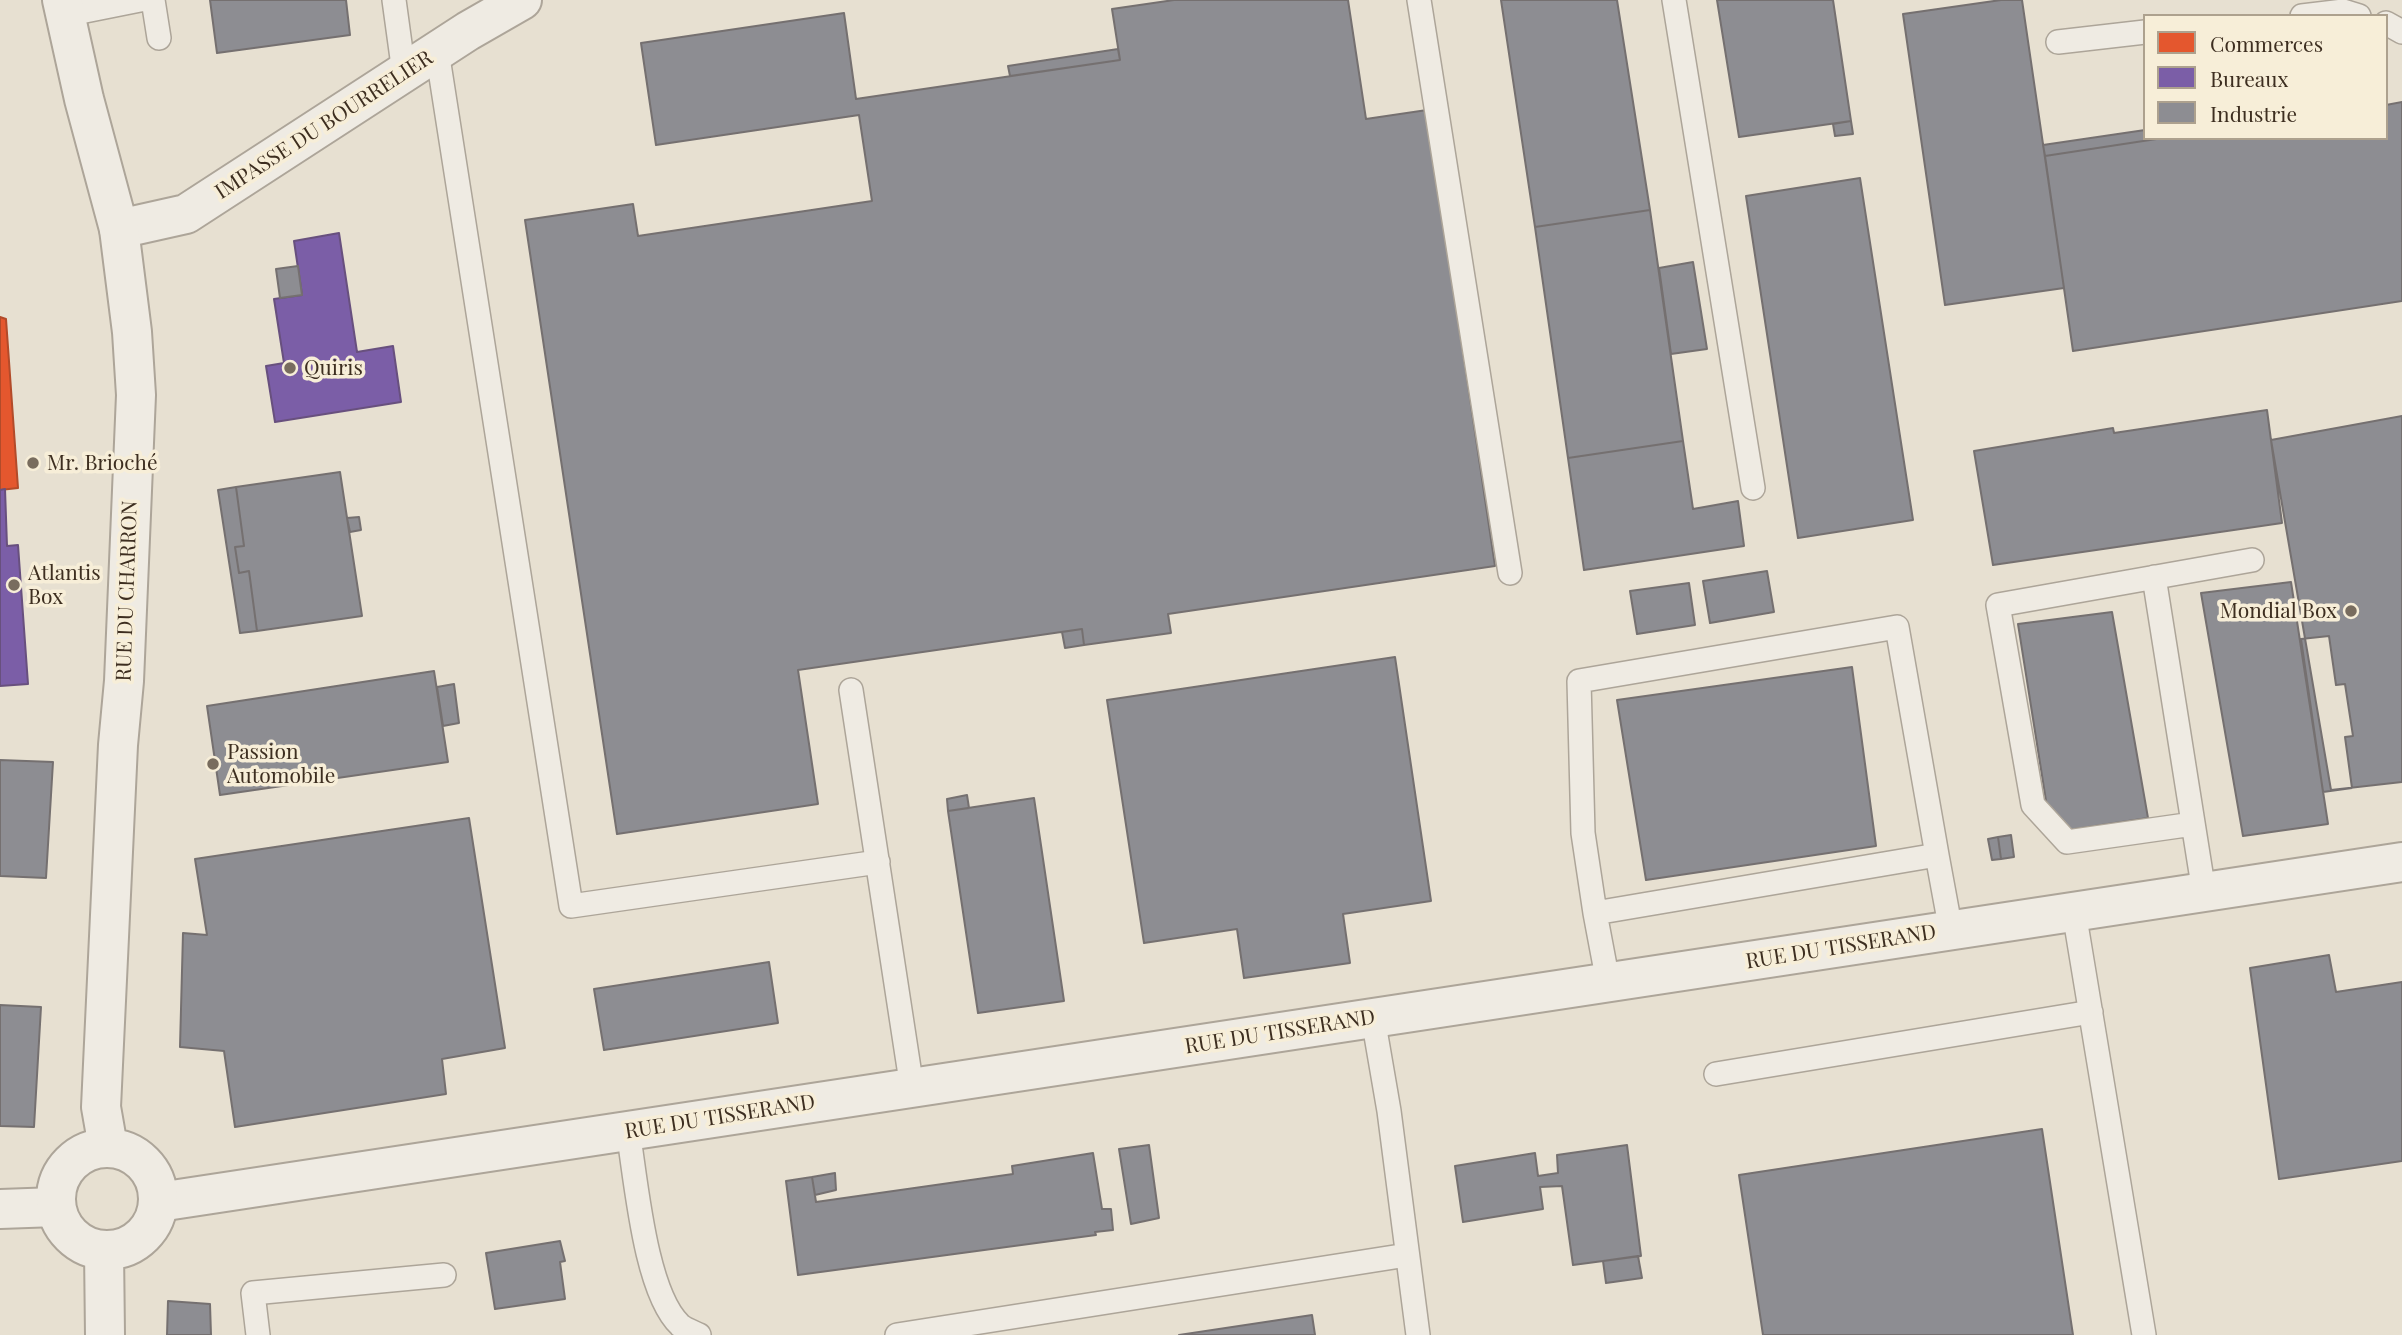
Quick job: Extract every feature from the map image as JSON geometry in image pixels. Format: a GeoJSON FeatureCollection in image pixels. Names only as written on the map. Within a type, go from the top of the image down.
{"type":"FeatureCollection","features":[{"type":"Feature","properties":{"kind":"street","name":"IMPASSE DU BOURRELIER"},"geometry":{"type":"LineString","coordinates":[[119,229],[186,214],[437,51],[522,0]]}},
{"type":"Feature","properties":{"kind":"street","name":"RUE DU CHARRON"},"geometry":{"type":"LineString","coordinates":[[63,7],[84,99],[119,229],[132,332],[136,395],[101,1107],[108,1147]]}},
{"type":"Feature","properties":{"kind":"street","name":"RUE DU TISSERAND"},"geometry":{"type":"LineString","coordinates":[[159,1202],[2402,862]]}},
{"type":"Feature","properties":{"kind":"street"},"geometry":{"type":"LineString","coordinates":[[108,1147],[128,1152],[145,1164],[156,1182],[159,1202],[155,1218],[147,1231],[135,1242],[120,1249],[104,1250],[87,1246],[73,1237],[62,1223],[56,1207],[57,1189],[63,1172],[74,1159],[90,1150],[108,1147]]}},
{"type":"Feature","properties":{"kind":"street"},"geometry":{"type":"LineString","coordinates":[[0,1209],[56,1207]]}},
{"type":"Feature","properties":{"kind":"street"},"geometry":{"type":"LineString","coordinates":[[104,1250],[105,1335]]}},
{"type":"Feature","properties":{"kind":"lane"},"geometry":{"type":"LineString","coordinates":[[63,7],[140,0]]}},
{"type":"Feature","properties":{"kind":"lane"},"geometry":{"type":"LineString","coordinates":[[153,0],[159,38]]}},
{"type":"Feature","properties":{"kind":"lane"},"geometry":{"type":"LineString","coordinates":[[394,0],[404,73]]}},
{"type":"Feature","properties":{"kind":"lane"},"geometry":{"type":"LineString","coordinates":[[1419,0],[1510,573]]}},
{"type":"Feature","properties":{"kind":"lane"},"geometry":{"type":"LineString","coordinates":[[1674,0],[1753,488]]}},
{"type":"Feature","properties":{"kind":"lane"},"geometry":{"type":"LineString","coordinates":[[2318,14],[2343,11],[2353,14]]}},
{"type":"Feature","properties":{"kind":"lane"},"geometry":{"type":"LineString","coordinates":[[2057,41],[2143,32]]}},
{"type":"Feature","properties":{"kind":"lane"},"geometry":{"type":"LineString","coordinates":[[437,51],[571,906],[878,862]]}},
{"type":"Feature","properties":{"kind":"lane"},"geometry":{"type":"LineString","coordinates":[[2193,824],[2067,842],[2033,805],[1998,605],[2252,560]]}},
{"type":"Feature","properties":{"kind":"lane"},"geometry":{"type":"LineString","coordinates":[[2154,577],[2204,892]]}},
{"type":"Feature","properties":{"kind":"lane"},"geometry":{"type":"LineString","coordinates":[[1608,982],[1583,833],[1579,681],[1897,627],[1951,931]]}},
{"type":"Feature","properties":{"kind":"lane"},"geometry":{"type":"LineString","coordinates":[[851,690],[912,1088]]}},
{"type":"Feature","properties":{"kind":"lane"},"geometry":{"type":"LineString","coordinates":[[1595,913],[1937,855]]}},
{"type":"Feature","properties":{"kind":"lane"},"geometry":{"type":"LineString","coordinates":[[2074,912],[2144,1335]]}},
{"type":"Feature","properties":{"kind":"lane"},"geometry":{"type":"LineString","coordinates":[[1716,1074],[2091,1012]]}},
{"type":"Feature","properties":{"kind":"lane"},"geometry":{"type":"LineString","coordinates":[[1373,1018],[1389,1111],[1418,1335]]}},
{"type":"Feature","properties":{"kind":"lane"},"geometry":{"type":"LineString","coordinates":[[628,1131],[651,1265],[660,1296],[682,1332]]}},
{"type":"Feature","properties":{"kind":"lane"},"geometry":{"type":"LineString","coordinates":[[897,1335],[1407,1255]]}},
{"type":"Feature","properties":{"kind":"lane"},"geometry":{"type":"LineString","coordinates":[[258,1335],[253,1293],[444,1275]]}},
{"type":"Feature","properties":{"kind":"building: Commerces"},"geometry":{"type":"Polygon","coordinates":[[[0,317],[6,319],[18,488],[0,490],[0,317]]]}},
{"type":"Feature","properties":{"kind":"building: Bureaux"},"geometry":{"type":"Polygon","coordinates":[[[339,233],[357,352],[393,346],[401,402],[275,422],[266,366],[284,363],[274,299],[302,295],[294,241],[339,233]]]}},
{"type":"Feature","properties":{"kind":"building: Bureaux"},"geometry":{"type":"Polygon","coordinates":[[[5,489],[7,546],[18,545],[28,684],[0,686],[0,490],[5,489]]]}},
{"type":"Feature","properties":{"kind":"building: Industrie"},"geometry":{"type":"Polygon","coordinates":[[[210,0],[346,0],[350,35],[217,53],[210,0]]]}},
{"type":"Feature","properties":{"kind":"building: Industrie"},"geometry":{"type":"Polygon","coordinates":[[[1174,0],[1348,0],[1366,119],[1427,110],[1495,566],[1168,614],[1171,633],[1084,645],[1082,629],[798,670],[818,804],[617,834],[525,220],[633,204],[638,236],[872,201],[859,115],[656,145],[641,43],[844,13],[856,99],[1120,60],[1112,9],[1174,0]]]}},
{"type":"Feature","properties":{"kind":"building: Industrie"},"geometry":{"type":"Polygon","coordinates":[[[1501,0],[1617,0],[1650,210],[1535,227],[1501,0]]]}},
{"type":"Feature","properties":{"kind":"building: Industrie"},"geometry":{"type":"Polygon","coordinates":[[[1717,0],[1833,0],[1851,121],[1739,137],[1717,0]]]}},
{"type":"Feature","properties":{"kind":"building: Industrie"},"geometry":{"type":"Polygon","coordinates":[[[2001,0],[2022,0],[2064,288],[1945,305],[1903,14],[2001,0]]]}},
{"type":"Feature","properties":{"kind":"building: Industrie"},"geometry":{"type":"Polygon","coordinates":[[[1118,49],[1120,60],[1010,76],[1008,66],[1118,49]]]}},
{"type":"Feature","properties":{"kind":"building: Industrie"},"geometry":{"type":"Polygon","coordinates":[[[2402,102],[2402,301],[2073,351],[2045,156],[2150,140],[2388,140],[2388,105],[2402,102]]]}},
{"type":"Feature","properties":{"kind":"building: Industrie"},"geometry":{"type":"Polygon","coordinates":[[[1851,121],[1853,134],[1835,136],[1833,124],[1851,121]]]}},
{"type":"Feature","properties":{"kind":"building: Industrie"},"geometry":{"type":"Polygon","coordinates":[[[2143,130],[2143,140],[2150,140],[2045,156],[2043,145],[2143,130]]]}},
{"type":"Feature","properties":{"kind":"building: Industrie"},"geometry":{"type":"Polygon","coordinates":[[[1860,178],[1913,520],[1798,538],[1746,196],[1860,178]]]}},
{"type":"Feature","properties":{"kind":"building: Industrie"},"geometry":{"type":"Polygon","coordinates":[[[1650,210],[1683,441],[1568,458],[1535,227],[1650,210]]]}},
{"type":"Feature","properties":{"kind":"building: Industrie"},"geometry":{"type":"Polygon","coordinates":[[[1693,262],[1707,349],[1671,354],[1659,268],[1693,262]]]}},
{"type":"Feature","properties":{"kind":"building: Industrie"},"geometry":{"type":"Polygon","coordinates":[[[298,266],[302,295],[280,298],[276,269],[298,266]]]}},
{"type":"Feature","properties":{"kind":"building: Industrie"},"geometry":{"type":"Polygon","coordinates":[[[2267,410],[2282,523],[1993,565],[1974,451],[2113,428],[2114,433],[2267,410]]]}},
{"type":"Feature","properties":{"kind":"building: Industrie","name":"Mondial Box"},"geometry":{"type":"Polygon","coordinates":[[[2402,416],[2402,782],[2331,790],[2271,440],[2402,416]]]}},
{"type":"Feature","properties":{"kind":"building: Industrie"},"geometry":{"type":"Polygon","coordinates":[[[1683,441],[1693,509],[1738,501],[1744,546],[1584,570],[1568,458],[1683,441]]]}},
{"type":"Feature","properties":{"kind":"building: Industrie"},"geometry":{"type":"Polygon","coordinates":[[[340,472],[362,616],[257,631],[249,571],[239,573],[235,547],[244,546],[236,487],[340,472]]]}},
{"type":"Feature","properties":{"kind":"building: Industrie"},"geometry":{"type":"Polygon","coordinates":[[[236,487],[244,546],[235,547],[239,573],[249,571],[257,631],[240,633],[218,490],[236,487]]]}},
{"type":"Feature","properties":{"kind":"building: Industrie"},"geometry":{"type":"Polygon","coordinates":[[[359,517],[361,530],[350,532],[347,518],[359,517]]]}},
{"type":"Feature","properties":{"kind":"building: Industrie"},"geometry":{"type":"Polygon","coordinates":[[[1767,571],[1774,612],[1710,623],[1703,581],[1767,571]]]}},
{"type":"Feature","properties":{"kind":"building: Industrie"},"geometry":{"type":"Polygon","coordinates":[[[2291,582],[2328,824],[2243,836],[2201,593],[2291,582]]]}},
{"type":"Feature","properties":{"kind":"building: Industrie"},"geometry":{"type":"Polygon","coordinates":[[[1689,583],[1695,625],[1637,634],[1630,591],[1689,583]]]}},
{"type":"Feature","properties":{"kind":"building: Industrie"},"geometry":{"type":"Polygon","coordinates":[[[2112,612],[2148,818],[2068,830],[2047,807],[2018,624],[2112,612]]]}},
{"type":"Feature","properties":{"kind":"building: Industrie"},"geometry":{"type":"Polygon","coordinates":[[[1082,629],[1084,645],[1065,648],[1062,632],[1082,629]]]}},
{"type":"Feature","properties":{"kind":"building: Industrie"},"geometry":{"type":"Polygon","coordinates":[[[2329,636],[2336,685],[2345,684],[2353,736],[2345,737],[2352,788],[2323,792],[2301,639],[2329,636]]]}},
{"type":"Feature","properties":{"kind":"building: Industrie"},"geometry":{"type":"Polygon","coordinates":[[[1395,657],[1431,901],[1343,914],[1350,963],[1244,978],[1237,929],[1144,943],[1107,700],[1395,657]]]}},
{"type":"Feature","properties":{"kind":"building: Industrie"},"geometry":{"type":"Polygon","coordinates":[[[1852,667],[1876,846],[1646,880],[1617,700],[1852,667]]]}},
{"type":"Feature","properties":{"kind":"building: Industrie"},"geometry":{"type":"Polygon","coordinates":[[[434,671],[448,762],[220,795],[207,706],[434,671]]]}},
{"type":"Feature","properties":{"kind":"building: Industrie"},"geometry":{"type":"Polygon","coordinates":[[[454,684],[459,723],[443,726],[437,687],[454,684]]]}},
{"type":"Feature","properties":{"kind":"building: Industrie"},"geometry":{"type":"Polygon","coordinates":[[[0,760],[53,762],[46,878],[0,876],[0,760]]]}},
{"type":"Feature","properties":{"kind":"building: Industrie"},"geometry":{"type":"Polygon","coordinates":[[[967,795],[969,808],[948,811],[947,799],[967,795]]]}},
{"type":"Feature","properties":{"kind":"building: Industrie"},"geometry":{"type":"Polygon","coordinates":[[[1034,798],[1064,1001],[978,1013],[948,811],[1034,798]]]}},
{"type":"Feature","properties":{"kind":"building: Industrie"},"geometry":{"type":"Polygon","coordinates":[[[469,818],[505,1048],[442,1059],[446,1094],[235,1127],[224,1051],[180,1047],[183,933],[207,935],[195,859],[469,818]]]}},
{"type":"Feature","properties":{"kind":"building: Industrie"},"geometry":{"type":"Polygon","coordinates":[[[2011,835],[2014,857],[2001,859],[1998,837],[2011,835]]]}},
{"type":"Feature","properties":{"kind":"building: Industrie"},"geometry":{"type":"Polygon","coordinates":[[[1998,837],[2001,859],[1992,860],[1988,839],[1998,837]]]}},
{"type":"Feature","properties":{"kind":"building: Industrie"},"geometry":{"type":"Polygon","coordinates":[[[2329,955],[2336,992],[2402,982],[2402,1161],[2279,1179],[2250,968],[2329,955]]]}},
{"type":"Feature","properties":{"kind":"building: Industrie"},"geometry":{"type":"Polygon","coordinates":[[[769,962],[778,1023],[604,1050],[594,989],[769,962]]]}},
{"type":"Feature","properties":{"kind":"building: Industrie"},"geometry":{"type":"Polygon","coordinates":[[[0,1005],[41,1007],[34,1127],[0,1126],[0,1005]]]}},
{"type":"Feature","properties":{"kind":"building: Industrie"},"geometry":{"type":"Polygon","coordinates":[[[2042,1129],[2073,1335],[1763,1335],[1739,1175],[2042,1129]]]}},
{"type":"Feature","properties":{"kind":"building: Industrie"},"geometry":{"type":"Polygon","coordinates":[[[1149,1145],[1159,1218],[1131,1224],[1119,1149],[1149,1145]]]}},
{"type":"Feature","properties":{"kind":"building: Industrie"},"geometry":{"type":"Polygon","coordinates":[[[1627,1145],[1641,1256],[1573,1265],[1562,1186],[1540,1187],[1543,1209],[1463,1222],[1455,1166],[1535,1153],[1538,1176],[1558,1173],[1557,1155],[1627,1145]]]}},
{"type":"Feature","properties":{"kind":"building: Industrie"},"geometry":{"type":"Polygon","coordinates":[[[1093,1153],[1102,1209],[1111,1209],[1113,1230],[1095,1232],[1096,1235],[798,1275],[786,1181],[812,1177],[816,1202],[1013,1174],[1012,1166],[1093,1153]]]}},
{"type":"Feature","properties":{"kind":"building: Industrie"},"geometry":{"type":"Polygon","coordinates":[[[835,1173],[836,1190],[815,1195],[812,1177],[835,1173]]]}},
{"type":"Feature","properties":{"kind":"building: Industrie"},"geometry":{"type":"Polygon","coordinates":[[[560,1241],[565,1261],[560,1262],[565,1299],[495,1309],[486,1253],[560,1241]]]}},
{"type":"Feature","properties":{"kind":"building: Industrie"},"geometry":{"type":"Polygon","coordinates":[[[1638,1256],[1642,1278],[1606,1283],[1603,1261],[1638,1256]]]}},
{"type":"Feature","properties":{"kind":"building: Industrie"},"geometry":{"type":"Polygon","coordinates":[[[168,1301],[210,1304],[211,1335],[167,1335],[168,1301]]]}},
{"type":"Feature","properties":{"kind":"building: Industrie"},"geometry":{"type":"Polygon","coordinates":[[[1312,1315],[1315,1335],[1179,1335],[1312,1315]]]}},
{"type":"Feature","properties":{"kind":"place","name":"Quiris"},"geometry":{"type":"Point","coordinates":[290,368]}},
{"type":"Feature","properties":{"kind":"place","name":"Mr. Brioché"},"geometry":{"type":"Point","coordinates":[33,463]}},
{"type":"Feature","properties":{"kind":"place","name":"Atlantis Box"},"geometry":{"type":"Point","coordinates":[14,585]}},
{"type":"Feature","properties":{"kind":"place","name":"Mondial Box"},"geometry":{"type":"Point","coordinates":[2351,611]}},
{"type":"Feature","properties":{"kind":"place","name":"Passion Automobile"},"geometry":{"type":"Point","coordinates":[213,764]}}]}
